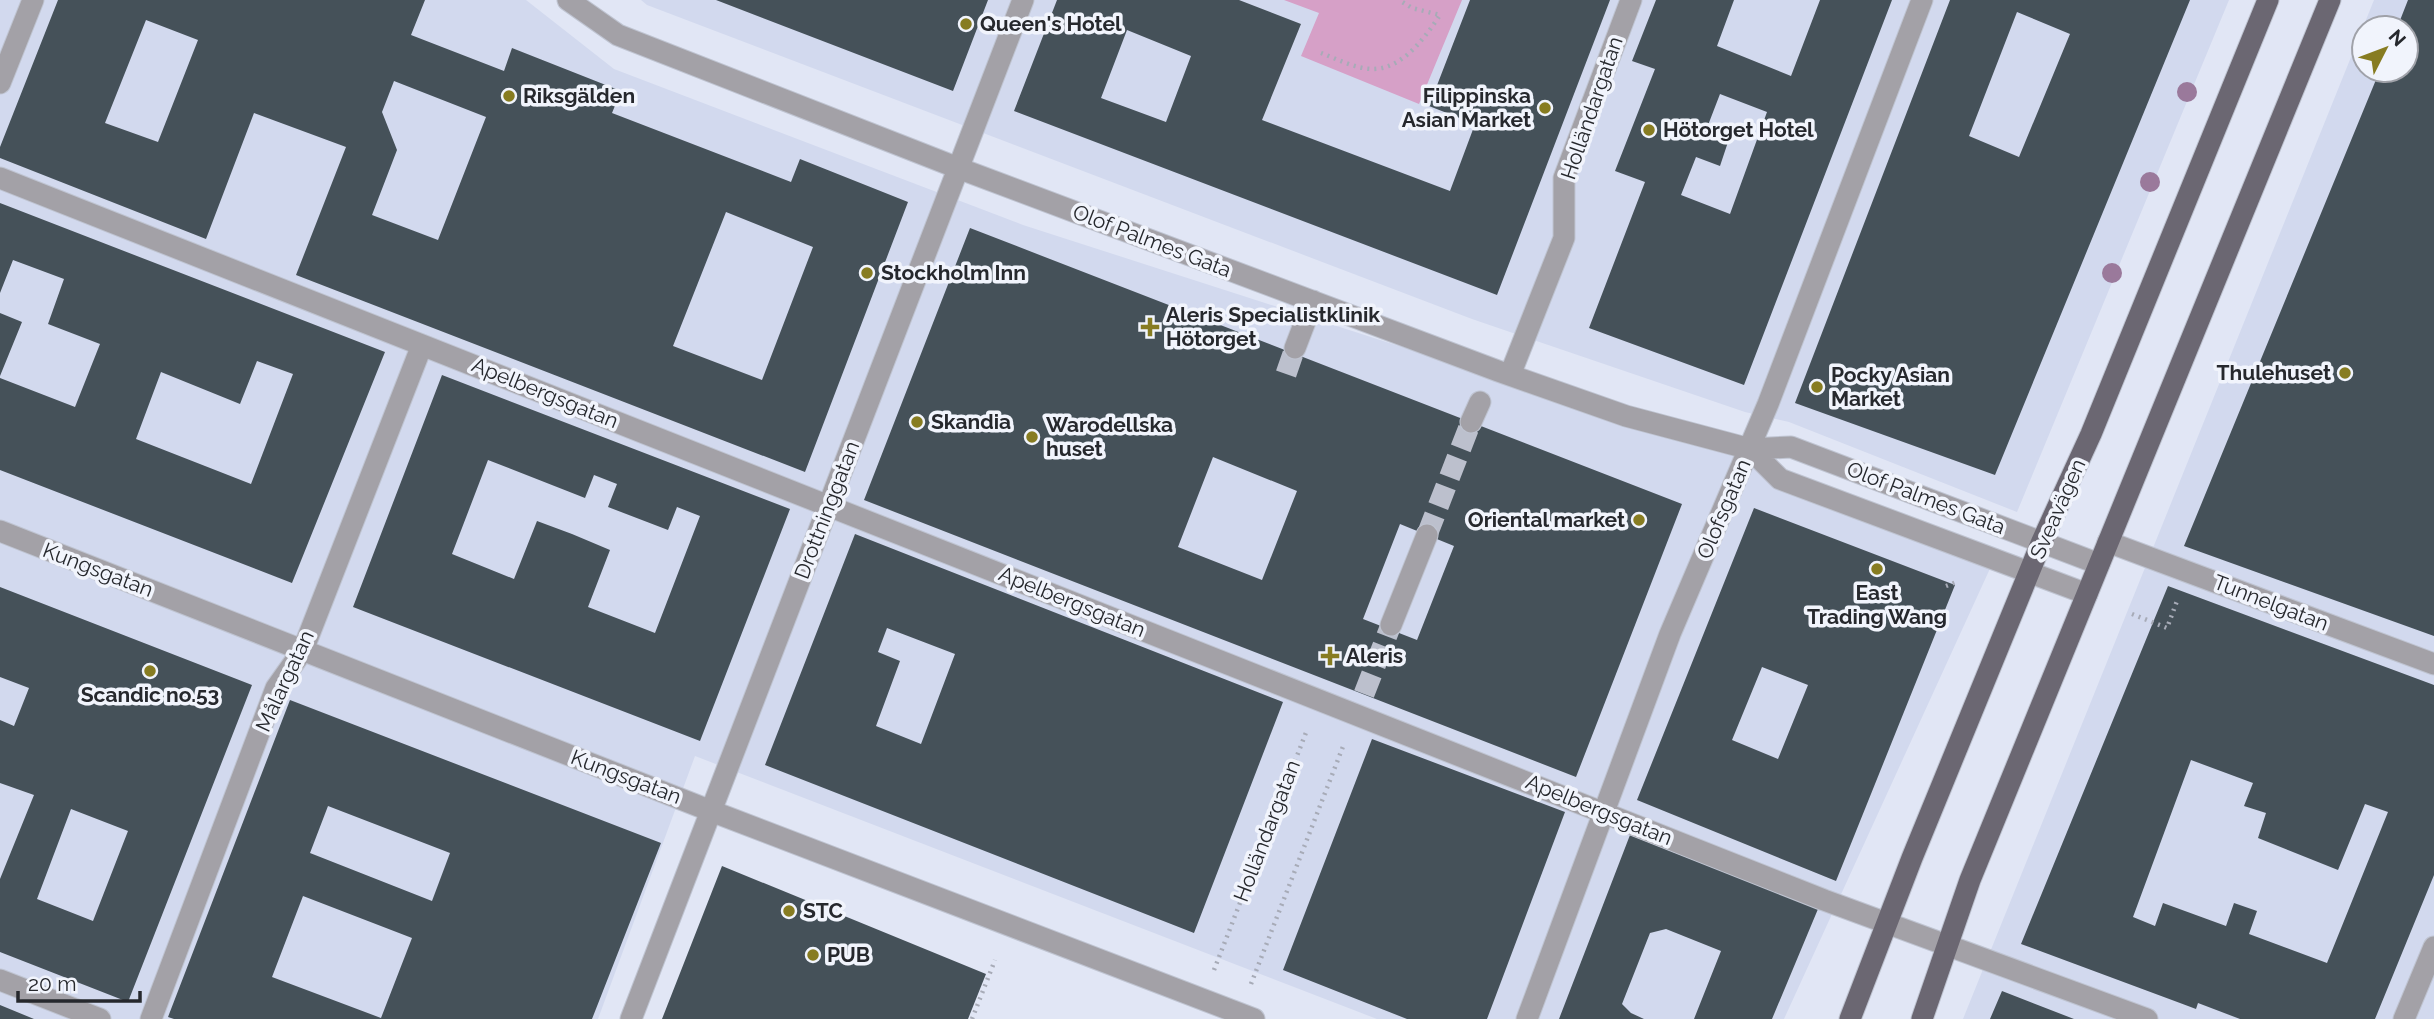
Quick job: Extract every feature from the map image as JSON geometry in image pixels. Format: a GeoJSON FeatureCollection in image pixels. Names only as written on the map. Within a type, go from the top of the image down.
{"type":"FeatureCollection","features":[{"type":"Feature","properties":{"kind":"main road","name":"Sveavägen"},"geometry":{"type":"LineString","coordinates":[[1850,1019],[1885,923],[2042,541],[2091,434],[2268,0]]}},
{"type":"Feature","properties":{"kind":"main road"},"geometry":{"type":"LineString","coordinates":[[1922,1019],[1970,880],[2330,0]]}},
{"type":"Feature","properties":{"kind":"street"},"geometry":{"type":"LineString","coordinates":[[0,83],[33,0]]}},
{"type":"Feature","properties":{"kind":"street","name":"Olof Palmes Gata"},"geometry":{"type":"LineString","coordinates":[[568,0],[618,35],[958,168],[1510,375],[1626,416],[1750,450],[1791,447],[2099,564]]}},
{"type":"Feature","properties":{"kind":"street","name":"Drottninggatan"},"geometry":{"type":"LineString","coordinates":[[631,1019],[1023,0]]}},
{"type":"Feature","properties":{"kind":"street","name":"Holländargatan"},"geometry":{"type":"LineString","coordinates":[[1510,375],[1564,238],[1564,178],[1630,0]]}},
{"type":"Feature","properties":{"kind":"street","name":"Olofsgatan"},"geometry":{"type":"LineString","coordinates":[[1527,1019],[1670,634],[1750,450],[1922,0]]}},
{"type":"Feature","properties":{"kind":"street","name":"Apelbergsgatan"},"geometry":{"type":"LineString","coordinates":[[0,178],[1885,923],[2147,1019]]}},
{"type":"Feature","properties":{"kind":"street"},"geometry":{"type":"LineString","coordinates":[[1295,348],[1313,301]]}},
{"type":"Feature","properties":{"kind":"street","name":"Målargatan"},"geometry":{"type":"LineString","coordinates":[[151,1019],[276,688],[303,650],[422,345]]}},
{"type":"Feature","properties":{"kind":"street"},"geometry":{"type":"LineString","coordinates":[[1471,422],[1480,402]]}},
{"type":"Feature","properties":{"kind":"street","name":"Olof Palmes Gata"},"geometry":{"type":"LineString","coordinates":[[1750,450],[1780,479],[2087,594]]}},
{"type":"Feature","properties":{"kind":"street","name":"Kungsgatan"},"geometry":{"type":"LineString","coordinates":[[0,531],[711,811],[1254,1019]]}},
{"type":"Feature","properties":{"kind":"street"},"geometry":{"type":"LineString","coordinates":[[1391,625],[1427,535]]}},
{"type":"Feature","properties":{"kind":"street","name":"Tunnelgatan"},"geometry":{"type":"LineString","coordinates":[[2108,542],[2434,664]]}},
{"type":"Feature","properties":{"kind":"street"},"geometry":{"type":"LineString","coordinates":[[2404,1019],[2434,947]]}},
{"type":"Feature","properties":{"kind":"street"},"geometry":{"type":"LineString","coordinates":[[0,980],[100,1019]]}},
{"type":"Feature","properties":{"kind":"path"},"geometry":{"type":"LineString","coordinates":[[1321,53],[1374,69],[1398,60],[1420,42],[1440,15],[1412,8],[1399,0]]}},
{"type":"Feature","properties":{"kind":"path"},"geometry":{"type":"LineString","coordinates":[[1946,586],[1963,580]]}},
{"type":"Feature","properties":{"kind":"path"},"geometry":{"type":"LineString","coordinates":[[2133,614],[2167,628]]}},
{"type":"Feature","properties":{"kind":"path","name":"Holländargatan"},"geometry":{"type":"LineString","coordinates":[[1216,964],[1318,699]]}},
{"type":"Feature","properties":{"kind":"path","name":"Holländargatan"},"geometry":{"type":"LineString","coordinates":[[1254,978],[1356,713]]}},
{"type":"Feature","properties":{"kind":"path"},"geometry":{"type":"LineString","coordinates":[[972,1019],[995,960]]}},
{"type":"Feature","properties":{"kind":"shaded area"},"geometry":{"type":"Polygon","coordinates":[[[0,0],[526,0],[614,69],[1023,225],[1625,419],[1748,454],[1993,562],[1784,1019],[1377,1019],[695,756],[598,1019],[0,1019],[0,0]]]}},
{"type":"Feature","properties":{"kind":"shaded area"},"geometry":{"type":"Polygon","coordinates":[[[641,0],[2229,0],[2017,512],[1789,422],[1745,412],[1472,319],[647,5],[641,0]]]}},
{"type":"Feature","properties":{"kind":"shaded area"},"geometry":{"type":"Polygon","coordinates":[[[1284,0],[1462,0],[1419,104],[1301,56],[1319,13],[1284,0]]]}},
{"type":"Feature","properties":{"kind":"shaded area"},"geometry":{"type":"Polygon","coordinates":[[[2374,0],[2434,0],[2434,1019],[1963,1019],[2350,60],[2350,84],[2420,84],[2420,14],[2368,14],[2374,0]]]}},
{"type":"Feature","properties":{"kind":"building"},"geometry":{"type":"Polygon","coordinates":[[[58,0],[425,0],[411,35],[504,71],[512,48],[621,91],[612,113],[791,182],[800,159],[908,202],[805,472],[296,275],[346,147],[254,113],[206,239],[0,158],[0,147],[58,0]],[[146,20],[105,123],[158,142],[198,40],[146,20]],[[394,81],[382,112],[397,150],[372,215],[438,240],[486,117],[394,81]],[[726,212],[673,346],[762,380],[813,247],[726,212]]]}},
{"type":"Feature","properties":{"kind":"building"},"geometry":{"type":"Polygon","coordinates":[[[716,0],[988,0],[953,91],[716,0]]]}},
{"type":"Feature","properties":{"kind":"building"},"geometry":{"type":"Polygon","coordinates":[[[1057,0],[1239,0],[1301,24],[1262,120],[1450,191],[1475,124],[1429,106],[1470,0],[1610,0],[1497,295],[1014,111],[1057,0]],[[1127,30],[1101,98],[1166,122],[1191,56],[1127,30]]]}},
{"type":"Feature","properties":{"kind":"building"},"geometry":{"type":"Polygon","coordinates":[[[1656,0],[1734,0],[1717,46],[1791,76],[1820,0],[1892,0],[1744,385],[1589,328],[1645,182],[1615,171],[1655,69],[1632,61],[1656,0]],[[1720,94],[1705,133],[1728,142],[1720,166],[1696,157],[1681,195],[1730,214],[1767,112],[1720,94]]]}},
{"type":"Feature","properties":{"kind":"building"},"geometry":{"type":"Polygon","coordinates":[[[1950,0],[2190,0],[1995,475],[1795,403],[1950,0]],[[2017,12],[1969,136],[2019,157],[2070,34],[2017,12]]]}},
{"type":"Feature","properties":{"kind":"building","name":"Thulehuset"},"geometry":{"type":"Polygon","coordinates":[[[2408,0],[2434,0],[2434,636],[2184,546],[2374,84],[2420,84],[2420,14],[2402,14],[2408,0]]]}},
{"type":"Feature","properties":{"kind":"building"},"geometry":{"type":"Polygon","coordinates":[[[0,203],[385,352],[292,583],[0,470],[0,378],[75,407],[100,344],[48,324],[64,279],[13,260],[0,293],[0,203]],[[257,361],[240,404],[161,372],[136,439],[251,484],[293,374],[257,361]]]}},
{"type":"Feature","properties":{"kind":"building"},"geometry":{"type":"Polygon","coordinates":[[[970,228],[1682,504],[1576,777],[864,500],[970,228]],[[1213,457],[1178,547],[1262,580],[1297,491],[1213,457]],[[1400,524],[1363,619],[1417,640],[1454,546],[1400,524]]]}},
{"type":"Feature","properties":{"kind":"building"},"geometry":{"type":"Polygon","coordinates":[[[0,313],[22,322],[0,376],[0,313]]]}},
{"type":"Feature","properties":{"kind":"building"},"geometry":{"type":"Polygon","coordinates":[[[442,375],[790,509],[700,741],[353,607],[442,375]],[[488,460],[452,554],[514,579],[537,521],[572,534],[610,550],[588,607],[655,633],[700,516],[677,507],[668,530],[608,507],[617,484],[594,475],[585,498],[488,460]]]}},
{"type":"Feature","properties":{"kind":"building"},"geometry":{"type":"Polygon","coordinates":[[[1754,508],[1955,585],[1836,881],[1637,800],[1754,508]],[[1762,667],[1732,740],[1778,759],[1808,685],[1762,667]]]}},
{"type":"Feature","properties":{"kind":"building"},"geometry":{"type":"Polygon","coordinates":[[[855,534],[1283,702],[1194,933],[765,765],[855,534]],[[887,628],[878,652],[900,661],[876,726],[921,744],[955,654],[887,628]]]}},
{"type":"Feature","properties":{"kind":"building"},"geometry":{"type":"Polygon","coordinates":[[[2168,586],[2434,685],[2434,875],[2375,1019],[2240,1019],[2198,1003],[2196,1009],[2021,944],[2168,586]],[[2191,760],[2133,917],[2155,926],[2163,903],[2226,926],[2234,903],[2257,911],[2249,934],[2327,963],[2388,812],[2365,804],[2338,870],[2258,838],[2266,813],[2244,806],[2253,783],[2191,760]]]}},
{"type":"Feature","properties":{"kind":"building"},"geometry":{"type":"Polygon","coordinates":[[[0,587],[252,685],[128,1002],[0,952],[0,879],[34,795],[0,783],[0,720],[14,726],[29,688],[0,677],[0,587]],[[71,809],[37,899],[93,921],[128,831],[71,809]]]}},
{"type":"Feature","properties":{"kind":"building"},"geometry":{"type":"Polygon","coordinates":[[[290,700],[661,843],[592,1019],[168,1017],[290,700]],[[328,806],[310,853],[432,901],[450,853],[328,806]],[[303,896],[272,977],[381,1018],[412,938],[303,896]]]}},
{"type":"Feature","properties":{"kind":"building"},"geometry":{"type":"Polygon","coordinates":[[[1372,739],[1565,812],[1487,1019],[1407,1019],[1283,970],[1372,739]]]}},
{"type":"Feature","properties":{"kind":"building"},"geometry":{"type":"Polygon","coordinates":[[[1630,835],[1818,909],[1772,1019],[1694,1019],[1721,951],[1666,929],[1650,933],[1622,1004],[1631,1013],[1644,1019],[1559,1019],[1630,835]]]}},
{"type":"Feature","properties":{"kind":"building","name":"PUB"},"geometry":{"type":"Polygon","coordinates":[[[722,866],[986,974],[968,1019],[662,1019],[722,866]]]}},
{"type":"Feature","properties":{"kind":"building"},"geometry":{"type":"Polygon","coordinates":[[[2002,991],[2074,1019],[1990,1019],[2002,991]]]}},
{"type":"Feature","properties":{"kind":"building"},"geometry":{"type":"Polygon","coordinates":[[[0,1005],[34,1019],[0,1019],[0,1005]]]}},
{"type":"Feature","properties":{"kind":"tunnel"},"geometry":{"type":"LineString","coordinates":[[1286,374],[1295,348]]}},
{"type":"Feature","properties":{"kind":"tunnel"},"geometry":{"type":"LineString","coordinates":[[1427,535],[1471,422]]}},
{"type":"Feature","properties":{"kind":"tunnel"},"geometry":{"type":"LineString","coordinates":[[1364,694],[1391,625]]}},
{"type":"Feature","properties":{"kind":"place","name":"Queen's Hotel"},"geometry":{"type":"Point","coordinates":[966,24]}},
{"type":"Feature","properties":{"kind":"place","name":"Riksgälden"},"geometry":{"type":"Point","coordinates":[509,96]}},
{"type":"Feature","properties":{"kind":"place","name":"Filippinska Asian Market"},"geometry":{"type":"Point","coordinates":[1545,108]}},
{"type":"Feature","properties":{"kind":"place","name":"Hötorget Hotel"},"geometry":{"type":"Point","coordinates":[1649,130]}},
{"type":"Feature","properties":{"kind":"place","name":"Stockholm Inn"},"geometry":{"type":"Point","coordinates":[867,273]}},
{"type":"Feature","properties":{"kind":"place","name":"Aleris Specialistklinik Hötorget"},"geometry":{"type":"Point","coordinates":[1150,327]}},
{"type":"Feature","properties":{"kind":"place","name":"Thulehuset"},"geometry":{"type":"Point","coordinates":[2345,373]}},
{"type":"Feature","properties":{"kind":"place","name":"Pocky Asian Market"},"geometry":{"type":"Point","coordinates":[1817,387]}},
{"type":"Feature","properties":{"kind":"place","name":"Skandia"},"geometry":{"type":"Point","coordinates":[917,422]}},
{"type":"Feature","properties":{"kind":"place","name":"Warodellska huset"},"geometry":{"type":"Point","coordinates":[1032,437]}},
{"type":"Feature","properties":{"kind":"place","name":"Oriental market"},"geometry":{"type":"Point","coordinates":[1639,520]}},
{"type":"Feature","properties":{"kind":"place","name":"East Trading Wang"},"geometry":{"type":"Point","coordinates":[1877,569]}},
{"type":"Feature","properties":{"kind":"place","name":"Aleris"},"geometry":{"type":"Point","coordinates":[1330,656]}},
{"type":"Feature","properties":{"kind":"place","name":"Scandic no.53"},"geometry":{"type":"Point","coordinates":[150,671]}},
{"type":"Feature","properties":{"kind":"place","name":"STC"},"geometry":{"type":"Point","coordinates":[789,911]}},
{"type":"Feature","properties":{"kind":"place","name":"PUB"},"geometry":{"type":"Point","coordinates":[813,955]}}]}
